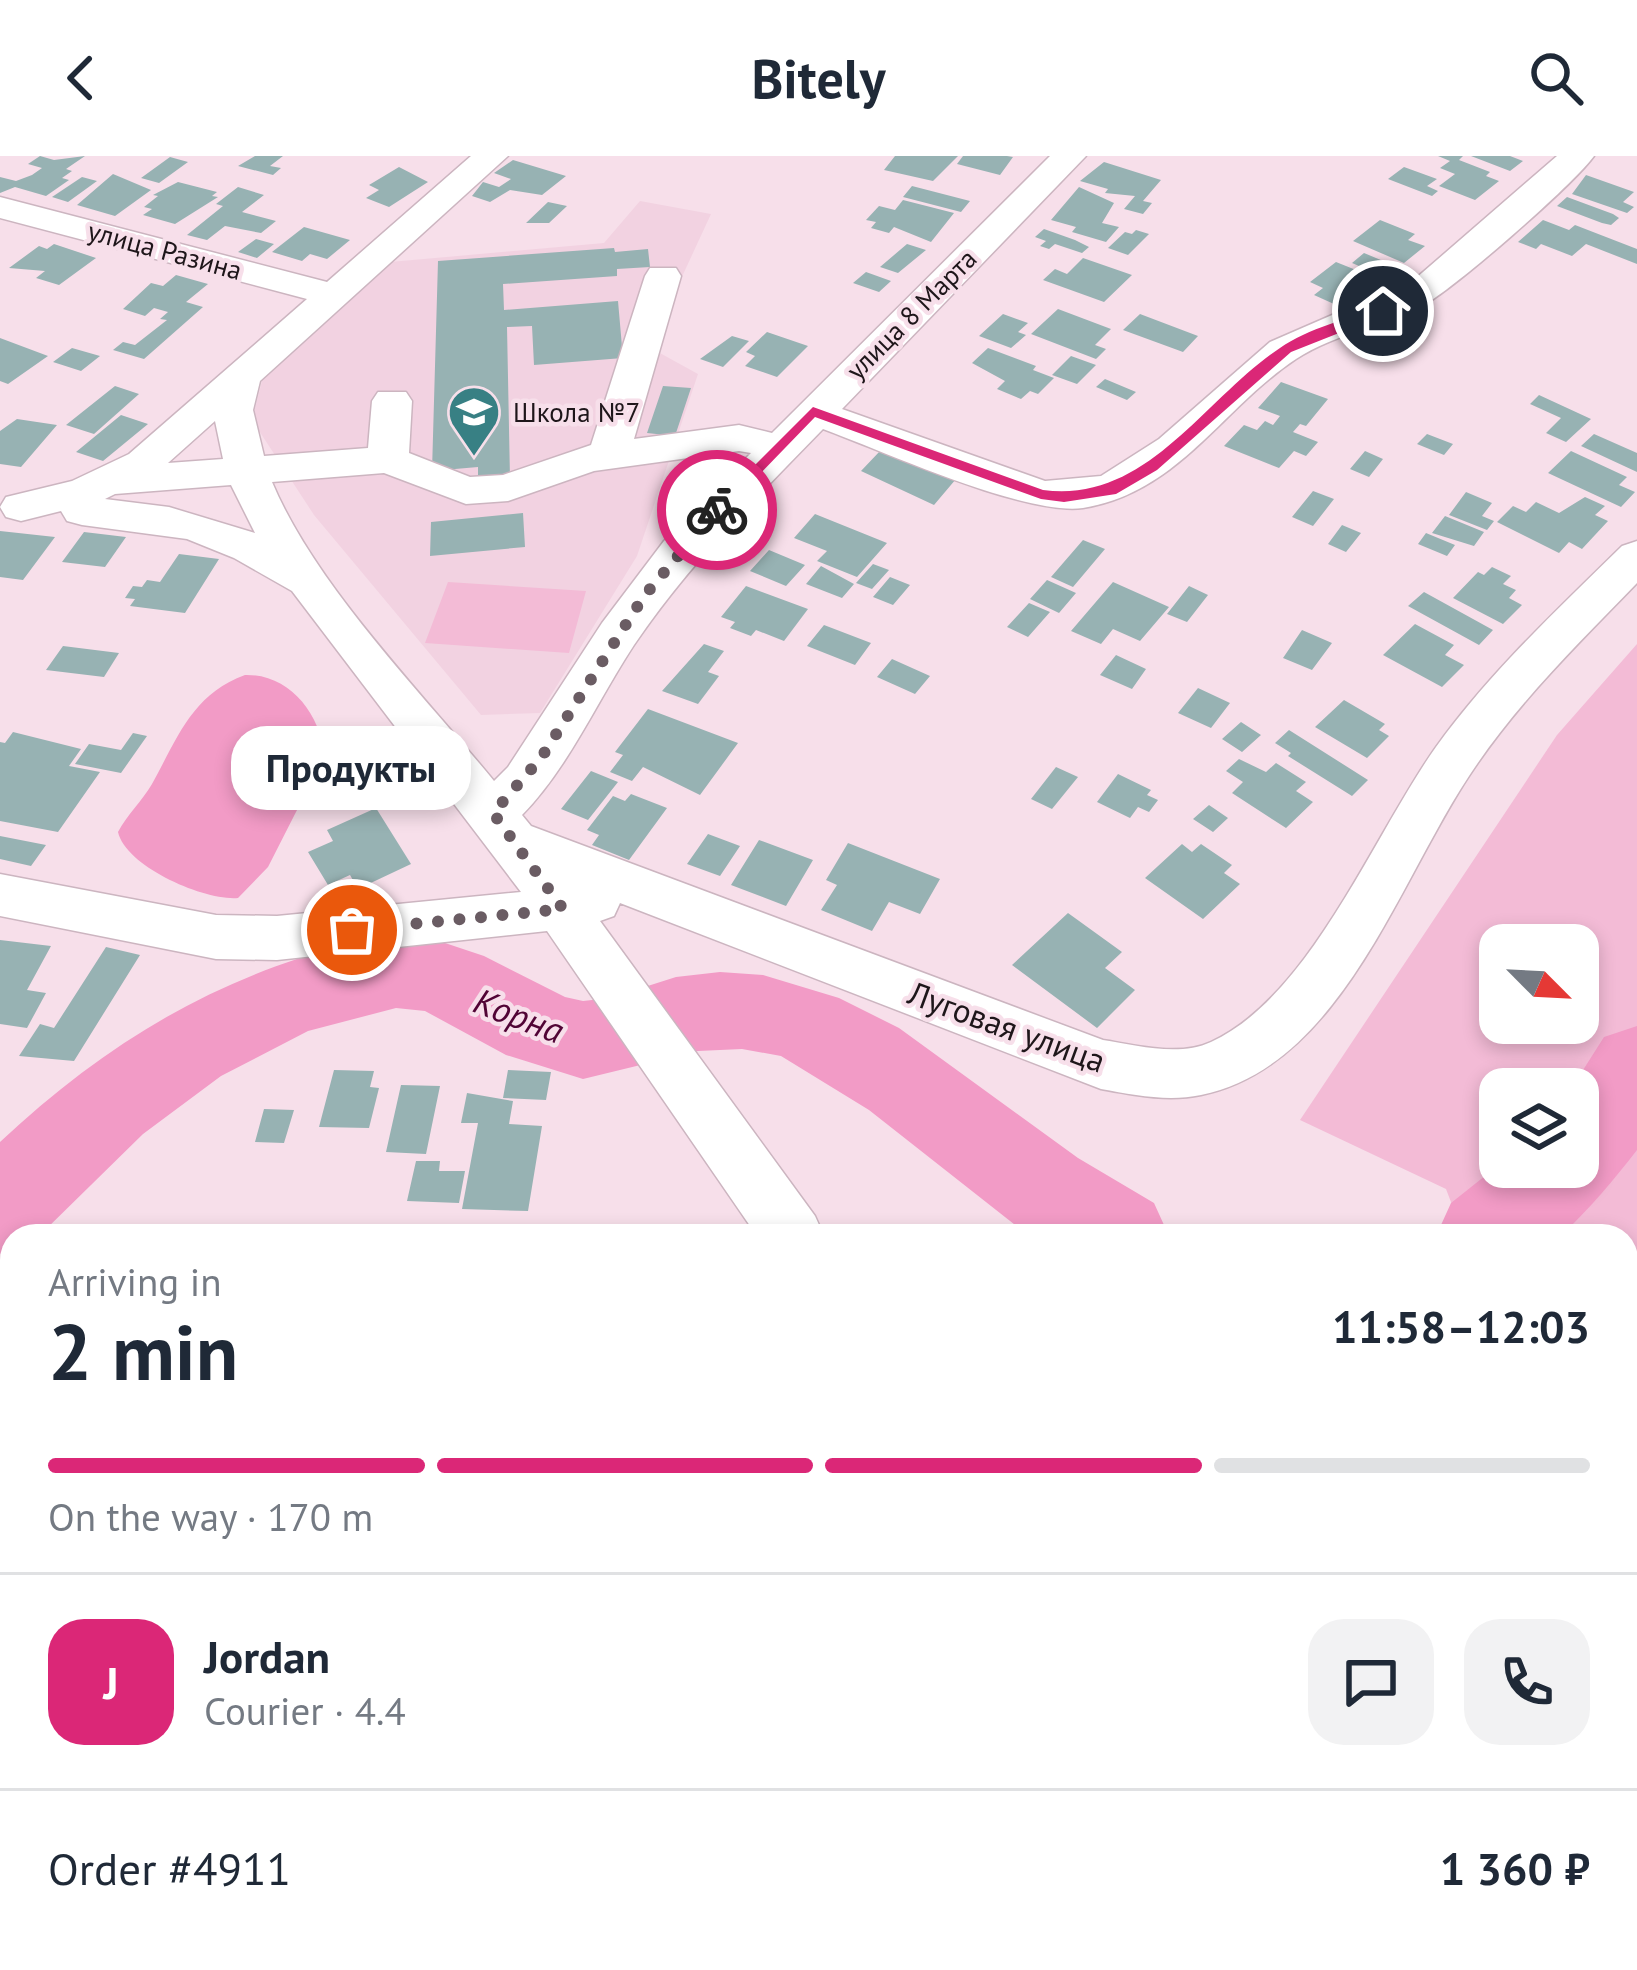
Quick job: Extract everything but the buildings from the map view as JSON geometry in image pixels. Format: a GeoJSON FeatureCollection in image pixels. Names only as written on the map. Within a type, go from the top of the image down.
{"type":"FeatureCollection","features":[{"type":"Feature","properties":{"kind":"street"},"geometry":{"type":"LineString","coordinates":[[111,481],[172,440],[330,294],[491,156]]}},
{"type":"Feature","properties":{"kind":"street","name":"улица 8 Марта"},"geometry":{"type":"LineString","coordinates":[[503,827],[644,596],[679,551],[1069,156]]}},
{"type":"Feature","properties":{"kind":"street"},"geometry":{"type":"LineString","coordinates":[[813,412],[1041,494],[1064,497],[1111,491],[1152,467],[1286,349],[1406,301],[1428,287],[1577,156]]}},
{"type":"Feature","properties":{"kind":"street","name":"улица Разина"},"geometry":{"type":"LineString","coordinates":[[0,207],[330,294]]}},
{"type":"Feature","properties":{"kind":"street"},"geometry":{"type":"LineString","coordinates":[[608,456],[663,276]]}},
{"type":"Feature","properties":{"kind":"street"},"geometry":{"type":"LineString","coordinates":[[242,375],[233,410],[247,473],[262,509],[316,593],[563,909],[784,1224]]}},
{"type":"Feature","properties":{"kind":"street"},"geometry":{"type":"LineString","coordinates":[[388,460],[392,401]]}},
{"type":"Feature","properties":{"kind":"street"},"geometry":{"type":"LineString","coordinates":[[10,507],[111,481],[388,460],[466,491],[508,488],[559,467],[608,456],[739,438],[778,447]]}},
{"type":"Feature","properties":{"kind":"street"},"geometry":{"type":"LineString","coordinates":[[10,507],[146,517],[219,533],[274,560],[316,593]]}},
{"type":"Feature","properties":{"kind":"street","name":"Луговая улица"},"geometry":{"type":"LineString","coordinates":[[503,827],[645,888],[1101,1064],[1172,1076],[1232,1060],[1280,1026],[1322,972],[1451,763],[1491,709],[1637,556]]}},
{"type":"Feature","properties":{"kind":"street"},"geometry":{"type":"LineString","coordinates":[[0,895],[217,937],[277,938],[563,909],[645,888]]}},
{"type":"Feature","properties":{"kind":"shaded area","name":"Школа №7"},"geometry":{"type":"Polygon","coordinates":[[[640,201],[711,214],[680,281],[658,352],[698,374],[637,556],[540,713],[481,715],[314,515],[252,420],[263,377],[390,262],[604,243],[640,201]]]}},
{"type":"Feature","properties":{"kind":"shaded area"},"geometry":{"type":"Polygon","coordinates":[[[448,582],[586,591],[569,653],[425,643],[448,582]]]}},
{"type":"Feature","properties":{"kind":"shaded area"},"geometry":{"type":"Polygon","coordinates":[[[1637,644],[1637,1224],[1459,1224],[1446,1189],[1300,1120],[1557,735],[1637,644]]]}},
{"type":"Feature","properties":{"kind":"shaded area"},"geometry":{"type":"Polygon","coordinates":[[[245,675],[275,681],[299,698],[316,724],[325,755],[268,867],[238,898],[206,894],[169,879],[135,858],[118,832],[199,706],[245,675]]]}},
{"type":"Feature","properties":{"kind":"waterway","name":"Корна"},"geometry":{"type":"LineString","coordinates":[[0,1208],[110,1104],[188,1048],[276,1004],[366,976],[406,971],[452,982],[538,1028],[583,1040],[698,1012],[742,1011],[785,1018],[866,1056],[1043,1190],[1097,1224]]}},
{"type":"Feature","properties":{"kind":"waterway","name":"Корна"},"geometry":{"type":"LineString","coordinates":[[1599,1126],[1621,1099],[1637,1066]]}},
{"type":"Feature","properties":{"kind":"waterway","name":"Корна"},"geometry":{"type":"LineString","coordinates":[[1505,1224],[1543,1188]]}},
{"type":"Feature","properties":{"kind":"way so far"},"geometry":{"type":"LineString","coordinates":[[352,930],[563,909],[493,813],[526,780],[644,596],[717,510]]}},
{"type":"Feature","properties":{"kind":"place","name":"Школа №7"},"geometry":{"type":"Point","coordinates":[474,458]}},
{"type":"Feature","properties":{"kind":"place","name":"Продукты"},"geometry":{"type":"Point","coordinates":[352,930]}},
{"type":"Feature","properties":{"kind":"route"},"geometry":{"type":"LineString","coordinates":[[717,510],[813,412],[1013,487],[1064,497],[1111,491],[1152,467],[1286,349],[1383,311]]}}]}
